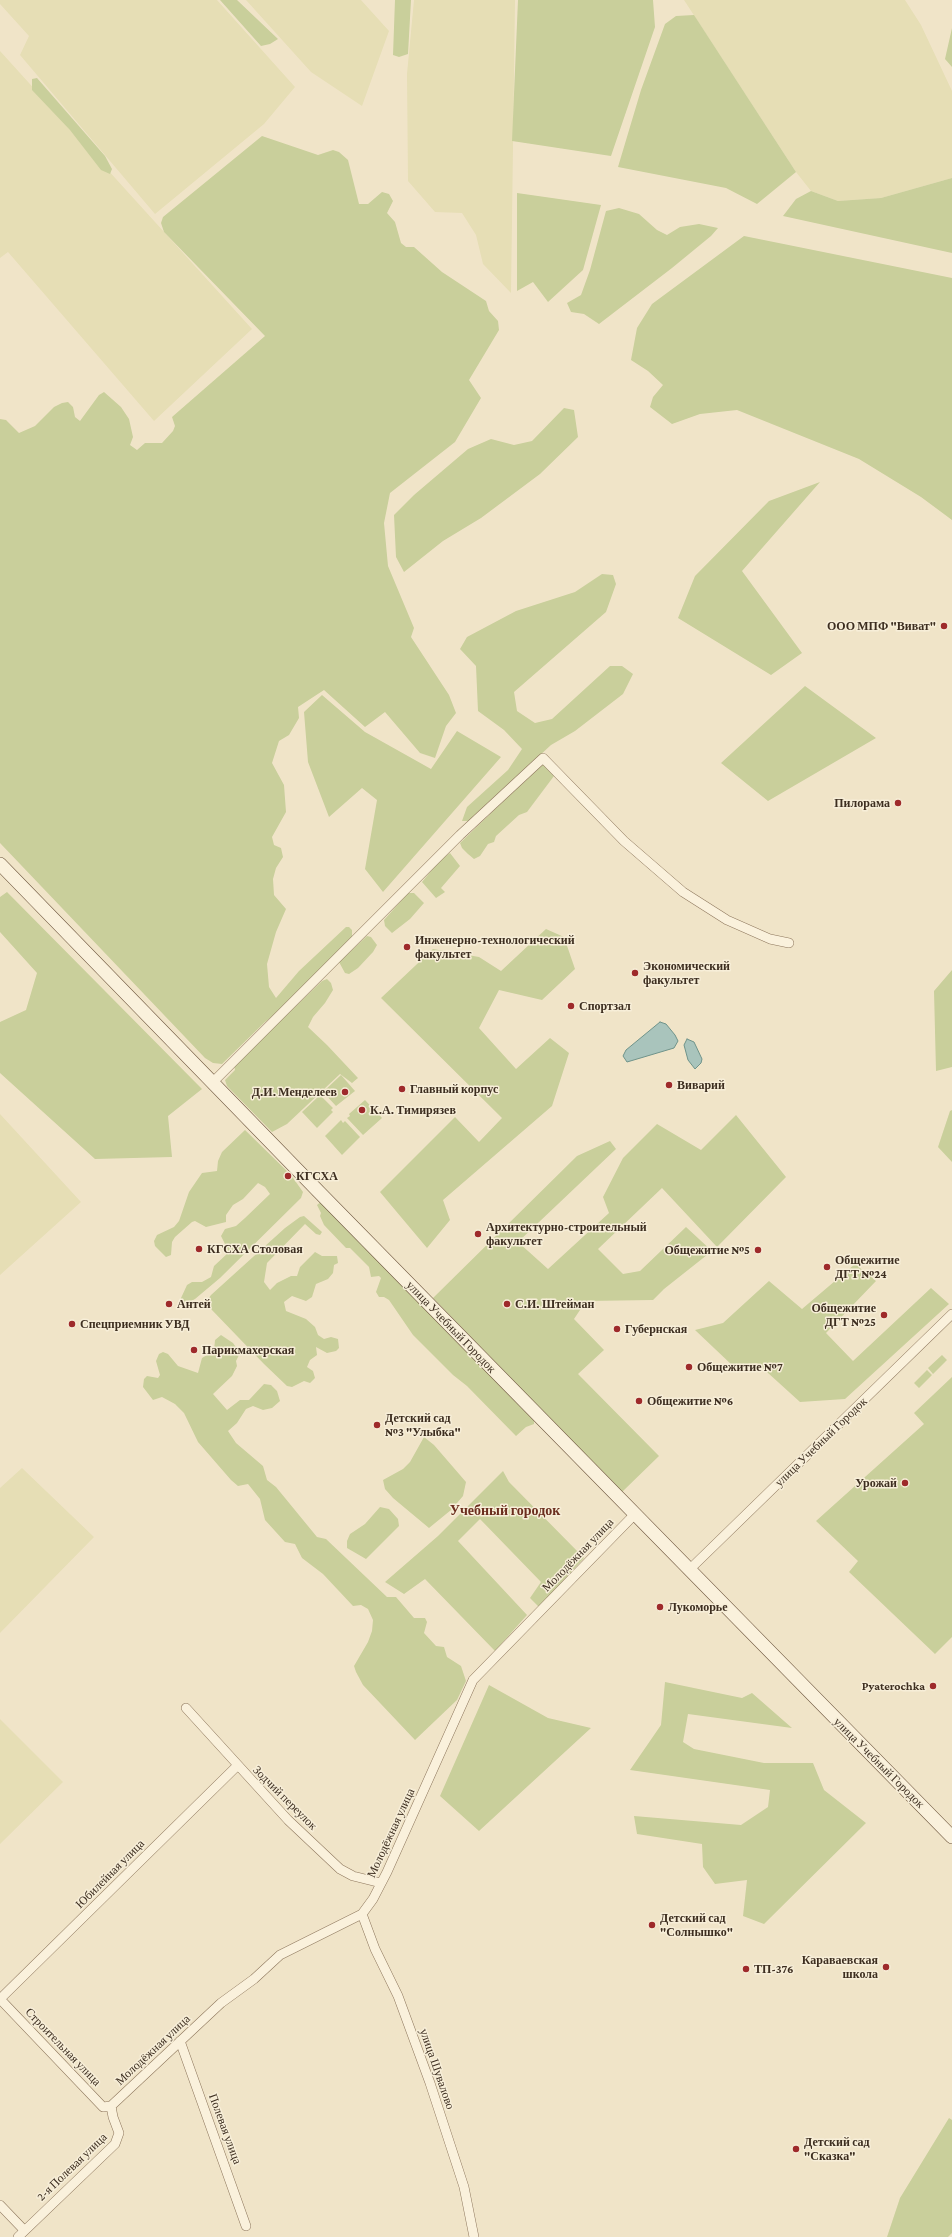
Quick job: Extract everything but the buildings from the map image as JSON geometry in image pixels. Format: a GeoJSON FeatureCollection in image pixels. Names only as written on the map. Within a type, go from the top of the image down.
{"type":"FeatureCollection","features":[{"type":"Feature","properties":{"kind":"street"},"geometry":{"type":"LineString","coordinates":[[212,1083],[460,834],[543,758],[624,841],[682,892],[727,920],[770,939],[789,943]]}},
{"type":"Feature","properties":{"kind":"street","name":"улица Учебный Городок"},"geometry":{"type":"LineString","coordinates":[[0,864],[634,1515],[952,1837]]}},
{"type":"Feature","properties":{"kind":"street","name":"улица Учебный Городок"},"geometry":{"type":"LineString","coordinates":[[689,1570],[952,1314]]}},
{"type":"Feature","properties":{"kind":"street","name":"Молодёжная улица"},"geometry":{"type":"LineString","coordinates":[[111,2106],[222,2003],[254,1979],[280,1955],[362,1914],[373,1899],[381,1883],[445,1746],[472,1680],[634,1515]]}},
{"type":"Feature","properties":{"kind":"street","name":"Зодчий переулок"},"geometry":{"type":"LineString","coordinates":[[186,1708],[237,1766],[288,1820],[340,1869],[353,1876],[381,1883]]}},
{"type":"Feature","properties":{"kind":"street","name":"Юбилейная улица"},"geometry":{"type":"LineString","coordinates":[[0,1999],[237,1766]]}},
{"type":"Feature","properties":{"kind":"street","name":"улица Шувалово"},"geometry":{"type":"LineString","coordinates":[[362,1914],[375,1948],[398,1996],[430,2083],[464,2187],[474,2237]]}},
{"type":"Feature","properties":{"kind":"street","name":"Строительная улица"},"geometry":{"type":"LineString","coordinates":[[0,1999],[104,2107],[111,2106]]}},
{"type":"Feature","properties":{"kind":"street","name":"Полевая улица"},"geometry":{"type":"LineString","coordinates":[[180,2041],[246,2226]]}},
{"type":"Feature","properties":{"kind":"street","name":"2-я Полевая улица"},"geometry":{"type":"LineString","coordinates":[[18,2237],[115,2144],[120,2133],[113,2117],[111,2106]]}},
{"type":"Feature","properties":{"kind":"street"},"geometry":{"type":"LineString","coordinates":[[0,2205],[24,2230]]}},
{"type":"Feature","properties":{"kind":"shaded area"},"geometry":{"type":"Polygon","coordinates":[[[0,0],[217,0],[295,87],[264,124],[155,214],[20,55],[29,36],[0,4],[0,0]]]}},
{"type":"Feature","properties":{"kind":"shaded area"},"geometry":{"type":"Polygon","coordinates":[[[246,0],[361,0],[389,31],[362,106],[311,72],[246,0]]]}},
{"type":"Feature","properties":{"kind":"shaded area"},"geometry":{"type":"Polygon","coordinates":[[[414,0],[515,0],[511,293],[483,264],[476,235],[462,213],[435,212],[408,181],[407,74],[414,0]]]}},
{"type":"Feature","properties":{"kind":"shaded area"},"geometry":{"type":"Polygon","coordinates":[[[684,0],[905,0],[921,25],[952,91],[952,178],[881,198],[838,201],[811,191],[796,172],[684,0]]]}},
{"type":"Feature","properties":{"kind":"shaded area"},"geometry":{"type":"Polygon","coordinates":[[[0,51],[252,329],[154,421],[8,252],[0,258],[0,51]]]}},
{"type":"Feature","properties":{"kind":"shaded area"},"geometry":{"type":"Polygon","coordinates":[[[0,1114],[81,1202],[0,1275],[0,1114]]]}},
{"type":"Feature","properties":{"kind":"shaded area"},"geometry":{"type":"Polygon","coordinates":[[[22,1468],[94,1537],[0,1633],[0,1488],[22,1468]]]}},
{"type":"Feature","properties":{"kind":"shaded area"},"geometry":{"type":"Polygon","coordinates":[[[0,1719],[63,1782],[0,1844],[0,1719]]]}},
{"type":"Feature","properties":{"kind":"green space"},"geometry":{"type":"Polygon","coordinates":[[[220,0],[237,0],[278,39],[270,44],[261,46],[220,0]]]}},
{"type":"Feature","properties":{"kind":"green space"},"geometry":{"type":"Polygon","coordinates":[[[395,0],[411,0],[408,54],[399,57],[393,55],[395,0]]]}},
{"type":"Feature","properties":{"kind":"green space"},"geometry":{"type":"Polygon","coordinates":[[[518,0],[653,0],[655,27],[611,156],[512,141],[518,0]]]}},
{"type":"Feature","properties":{"kind":"green space"},"geometry":{"type":"Polygon","coordinates":[[[694,15],[796,172],[757,204],[726,188],[618,167],[641,90],[665,24],[676,16],[694,15]]]}},
{"type":"Feature","properties":{"kind":"green space"},"geometry":{"type":"Polygon","coordinates":[[[952,28],[952,67],[945,59],[952,28]]]}},
{"type":"Feature","properties":{"kind":"green space"},"geometry":{"type":"Polygon","coordinates":[[[37,78],[105,156],[112,169],[110,174],[101,170],[70,130],[32,90],[32,79],[37,78]]]}},
{"type":"Feature","properties":{"kind":"green space"},"geometry":{"type":"Polygon","coordinates":[[[262,136],[318,155],[333,150],[339,152],[348,160],[359,204],[368,204],[382,192],[389,194],[393,201],[387,213],[395,222],[401,243],[406,247],[414,247],[442,272],[486,301],[489,311],[498,321],[499,330],[469,380],[481,398],[455,442],[390,493],[384,523],[388,566],[414,628],[411,637],[449,695],[456,713],[446,726],[435,758],[420,753],[385,712],[365,727],[324,690],[298,707],[299,718],[289,735],[279,741],[272,763],[284,785],[286,812],[272,837],[274,845],[281,848],[283,857],[276,868],[273,879],[274,895],[286,909],[276,932],[267,964],[269,987],[276,998],[299,971],[346,927],[349,927],[352,930],[352,937],[283,1008],[265,1022],[222,1064],[213,1063],[205,1058],[0,843],[0,419],[6,420],[19,433],[35,426],[54,407],[68,402],[73,407],[75,417],[80,421],[99,395],[104,392],[121,407],[129,419],[133,437],[130,445],[137,450],[145,443],[162,443],[173,431],[175,426],[172,417],[265,336],[164,232],[161,223],[163,217],[262,136]]]}},
{"type":"Feature","properties":{"kind":"green space"},"geometry":{"type":"Polygon","coordinates":[[[952,178],[952,253],[783,216],[796,199],[811,191],[838,201],[881,198],[952,178]]]}},
{"type":"Feature","properties":{"kind":"green space"},"geometry":{"type":"Polygon","coordinates":[[[517,193],[601,205],[583,270],[548,302],[533,282],[517,291],[517,193]]]}},
{"type":"Feature","properties":{"kind":"green space"},"geometry":{"type":"Polygon","coordinates":[[[619,208],[639,214],[657,230],[667,235],[680,227],[699,224],[718,228],[711,236],[672,268],[599,324],[584,314],[571,312],[567,303],[581,295],[590,270],[606,211],[619,208]]]}},
{"type":"Feature","properties":{"kind":"green space"},"geometry":{"type":"Polygon","coordinates":[[[744,236],[952,278],[952,520],[921,497],[859,459],[737,410],[700,414],[672,424],[650,407],[653,397],[663,385],[648,371],[631,360],[637,328],[652,304],[744,236]]]}},
{"type":"Feature","properties":{"kind":"green space"},"geometry":{"type":"Polygon","coordinates":[[[564,408],[574,410],[578,437],[540,474],[481,518],[443,541],[404,572],[396,557],[394,515],[414,495],[468,449],[491,439],[514,445],[532,441],[564,408]]]}},
{"type":"Feature","properties":{"kind":"green space"},"geometry":{"type":"Polygon","coordinates":[[[820,482],[742,571],[802,653],[771,675],[678,618],[695,576],[769,501],[820,482]]]}},
{"type":"Feature","properties":{"kind":"green space"},"geometry":{"type":"Polygon","coordinates":[[[602,574],[613,575],[616,584],[606,612],[514,692],[517,711],[535,723],[552,719],[610,666],[622,666],[633,674],[623,694],[575,731],[551,745],[469,821],[462,821],[467,807],[508,770],[522,749],[504,730],[478,711],[476,666],[460,649],[467,637],[516,611],[575,592],[602,574]]]}},
{"type":"Feature","properties":{"kind":"green space"},"geometry":{"type":"Polygon","coordinates":[[[805,686],[876,738],[768,801],[721,763],[805,686]]]}},
{"type":"Feature","properties":{"kind":"green space"},"geometry":{"type":"Polygon","coordinates":[[[322,695],[365,732],[431,769],[457,731],[501,757],[383,892],[365,869],[377,800],[362,788],[329,817],[308,762],[304,712],[322,695]]]}},
{"type":"Feature","properties":{"kind":"green space"},"geometry":{"type":"Polygon","coordinates":[[[544,764],[553,772],[554,776],[527,812],[519,815],[496,836],[494,842],[488,844],[480,856],[474,859],[462,848],[460,843],[540,766],[544,764]]]}},
{"type":"Feature","properties":{"kind":"green space"},"geometry":{"type":"Polygon","coordinates":[[[450,853],[460,866],[441,888],[445,892],[436,898],[422,882],[440,860],[450,853]]]}},
{"type":"Feature","properties":{"kind":"green space"},"geometry":{"type":"Polygon","coordinates":[[[7,892],[202,1089],[168,1116],[172,1157],[95,1159],[0,1073],[0,1022],[26,1010],[37,973],[0,932],[0,897],[7,892]]]}},
{"type":"Feature","properties":{"kind":"green space"},"geometry":{"type":"Polygon","coordinates":[[[408,893],[414,893],[424,903],[410,919],[392,933],[385,926],[384,920],[408,893]]]}},
{"type":"Feature","properties":{"kind":"green space"},"geometry":{"type":"Polygon","coordinates":[[[546,929],[564,937],[575,969],[542,1000],[499,990],[479,1028],[516,1069],[550,1038],[569,1053],[552,1106],[443,1200],[450,1220],[427,1248],[380,1192],[455,1117],[479,1142],[502,1118],[381,998],[433,949],[479,957],[501,971],[546,929]]]}},
{"type":"Feature","properties":{"kind":"green space"},"geometry":{"type":"Polygon","coordinates":[[[367,936],[371,937],[377,945],[373,952],[358,968],[349,974],[345,973],[339,962],[367,936]]]}},
{"type":"Feature","properties":{"kind":"green space"},"geometry":{"type":"Polygon","coordinates":[[[952,970],[952,1067],[936,1071],[934,991],[952,970]]]}},
{"type":"Feature","properties":{"kind":"green space"},"geometry":{"type":"Polygon","coordinates":[[[327,979],[331,983],[333,990],[325,1003],[313,1017],[308,1027],[358,1078],[352,1083],[340,1074],[287,1124],[272,1132],[227,1086],[225,1080],[235,1070],[234,1065],[322,981],[327,979]]]}},
{"type":"Feature","properties":{"kind":"green space"},"geometry":{"type":"Polygon","coordinates":[[[341,1075],[355,1091],[336,1106],[323,1092],[341,1075]]]}},
{"type":"Feature","properties":{"kind":"green space"},"geometry":{"type":"Polygon","coordinates":[[[320,1095],[333,1108],[331,1110],[333,1112],[317,1128],[302,1112],[320,1095]]]}},
{"type":"Feature","properties":{"kind":"green space"},"geometry":{"type":"Polygon","coordinates":[[[365,1100],[382,1118],[363,1135],[347,1118],[350,1116],[349,1114],[365,1100]]]}},
{"type":"Feature","properties":{"kind":"green space"},"geometry":{"type":"Polygon","coordinates":[[[952,1110],[952,1162],[938,1147],[950,1111],[952,1110]]]}},
{"type":"Feature","properties":{"kind":"green space"},"geometry":{"type":"Polygon","coordinates":[[[736,1115],[786,1177],[717,1247],[662,1188],[598,1249],[623,1274],[640,1271],[686,1227],[712,1251],[664,1289],[653,1300],[586,1301],[574,1319],[604,1350],[578,1374],[659,1456],[622,1492],[433,1298],[577,1156],[610,1141],[616,1149],[518,1242],[548,1269],[609,1213],[603,1197],[623,1158],[657,1124],[701,1150],[736,1115]]]}},
{"type":"Feature","properties":{"kind":"green space"},"geometry":{"type":"Polygon","coordinates":[[[341,1120],[343,1123],[345,1121],[360,1137],[342,1155],[325,1136],[341,1120]]]}},
{"type":"Feature","properties":{"kind":"green space"},"geometry":{"type":"Polygon","coordinates":[[[245,1130],[291,1175],[303,1192],[301,1198],[220,1278],[195,1299],[176,1309],[187,1285],[192,1282],[202,1282],[211,1277],[214,1266],[229,1252],[221,1236],[225,1229],[236,1226],[270,1194],[265,1187],[258,1183],[243,1199],[233,1205],[226,1215],[226,1222],[206,1227],[195,1221],[192,1222],[175,1237],[172,1242],[171,1255],[166,1257],[155,1246],[154,1241],[157,1235],[174,1227],[179,1221],[189,1192],[202,1173],[217,1171],[218,1161],[222,1152],[245,1130]]]}},
{"type":"Feature","properties":{"kind":"green space"},"geometry":{"type":"Polygon","coordinates":[[[322,1201],[534,1421],[534,1424],[526,1427],[516,1436],[467,1386],[453,1375],[413,1335],[389,1300],[384,1297],[379,1297],[376,1292],[381,1278],[379,1276],[371,1277],[369,1267],[350,1248],[346,1248],[324,1225],[317,1205],[322,1201]]]}},
{"type":"Feature","properties":{"kind":"green space"},"geometry":{"type":"Polygon","coordinates":[[[304,1216],[322,1232],[320,1235],[316,1234],[305,1224],[267,1263],[264,1282],[270,1290],[277,1283],[291,1276],[297,1276],[300,1267],[315,1252],[322,1256],[337,1256],[338,1263],[334,1265],[333,1273],[328,1279],[316,1284],[312,1297],[306,1301],[292,1296],[284,1302],[286,1311],[306,1319],[315,1327],[318,1335],[324,1339],[331,1337],[338,1339],[339,1348],[336,1351],[327,1353],[316,1347],[317,1355],[310,1360],[307,1367],[313,1371],[315,1378],[310,1383],[304,1381],[292,1387],[287,1386],[264,1364],[206,1302],[211,1295],[285,1228],[300,1217],[304,1216]]]}},
{"type":"Feature","properties":{"kind":"green space"},"geometry":{"type":"Polygon","coordinates":[[[855,1264],[876,1281],[826,1333],[853,1361],[931,1288],[949,1304],[845,1399],[800,1402],[757,1363],[733,1366],[695,1330],[723,1323],[769,1281],[802,1309],[855,1264]]]}},
{"type":"Feature","properties":{"kind":"green space"},"geometry":{"type":"Polygon","coordinates":[[[221,1335],[233,1343],[240,1353],[236,1361],[237,1366],[232,1376],[213,1394],[227,1410],[240,1400],[249,1400],[264,1384],[271,1385],[277,1391],[280,1401],[272,1408],[263,1410],[253,1406],[246,1409],[237,1423],[228,1431],[236,1443],[263,1466],[267,1480],[276,1487],[317,1537],[326,1539],[387,1597],[396,1597],[414,1618],[425,1618],[427,1622],[424,1633],[436,1646],[444,1647],[447,1657],[461,1666],[466,1681],[457,1700],[415,1740],[363,1685],[356,1672],[354,1666],[368,1642],[372,1631],[373,1620],[368,1609],[361,1605],[353,1606],[323,1574],[302,1558],[295,1544],[285,1542],[265,1520],[260,1499],[248,1484],[238,1486],[198,1442],[184,1413],[175,1404],[162,1397],[153,1400],[143,1387],[144,1379],[147,1376],[158,1378],[160,1375],[156,1361],[159,1354],[163,1352],[168,1354],[178,1366],[198,1373],[202,1358],[214,1351],[215,1340],[221,1335]]]}},
{"type":"Feature","properties":{"kind":"green space"},"geometry":{"type":"Polygon","coordinates":[[[942,1355],[947,1360],[933,1374],[928,1368],[942,1355]]]}},
{"type":"Feature","properties":{"kind":"green space"},"geometry":{"type":"Polygon","coordinates":[[[927,1370],[932,1375],[919,1388],[914,1383],[927,1370]]]}},
{"type":"Feature","properties":{"kind":"green space","name":"Урожай"},"geometry":{"type":"Polygon","coordinates":[[[952,1377],[952,1637],[935,1654],[849,1572],[858,1561],[816,1521],[924,1424],[914,1413],[952,1377]]]}},
{"type":"Feature","properties":{"kind":"green space"},"geometry":{"type":"Polygon","coordinates":[[[424,1437],[434,1445],[466,1482],[463,1496],[451,1510],[429,1528],[393,1498],[385,1489],[383,1480],[403,1469],[410,1462],[424,1437]]]}},
{"type":"Feature","properties":{"kind":"green space"},"geometry":{"type":"Polygon","coordinates":[[[503,1471],[509,1482],[584,1558],[539,1607],[530,1598],[541,1582],[480,1519],[458,1541],[527,1615],[495,1651],[425,1579],[404,1594],[385,1582],[438,1536],[503,1471]]]}},
{"type":"Feature","properties":{"kind":"green space"},"geometry":{"type":"Polygon","coordinates":[[[380,1507],[389,1509],[398,1519],[399,1526],[366,1559],[347,1548],[347,1541],[350,1534],[365,1524],[380,1507]]]}},
{"type":"Feature","properties":{"kind":"green space"},"geometry":{"type":"Polygon","coordinates":[[[665,1682],[742,1698],[752,1693],[792,1728],[688,1714],[683,1742],[694,1749],[764,1763],[813,1763],[824,1790],[866,1823],[764,1924],[743,1916],[747,1880],[715,1884],[703,1867],[702,1844],[637,1834],[634,1816],[741,1825],[768,1807],[770,1790],[630,1770],[661,1725],[665,1682]]]}},
{"type":"Feature","properties":{"kind":"green space"},"geometry":{"type":"Polygon","coordinates":[[[489,1685],[548,1718],[591,1728],[479,1831],[440,1796],[489,1685]]]}},
{"type":"Feature","properties":{"kind":"green space"},"geometry":{"type":"Polygon","coordinates":[[[949,2118],[952,2120],[952,2233],[948,2237],[887,2237],[900,2198],[949,2118]]]}},
{"type":"Feature","properties":{"kind":"water"},"geometry":{"type":"Polygon","coordinates":[[[660,1022],[666,1024],[675,1035],[678,1041],[674,1048],[627,1062],[623,1056],[626,1050],[660,1022]]]}},
{"type":"Feature","properties":{"kind":"water"},"geometry":{"type":"Polygon","coordinates":[[[687,1039],[694,1042],[702,1059],[701,1063],[695,1069],[688,1060],[684,1045],[687,1039]]]}},
{"type":"Feature","properties":{"kind":"place","name":"ООО МПФ \"Виват\""},"geometry":{"type":"Point","coordinates":[944,626]}},
{"type":"Feature","properties":{"kind":"place","name":"Пилорама"},"geometry":{"type":"Point","coordinates":[898,803]}},
{"type":"Feature","properties":{"kind":"place","name":"Инженерно-технологический факультет"},"geometry":{"type":"Point","coordinates":[407,947]}},
{"type":"Feature","properties":{"kind":"place","name":"Экономический факультет"},"geometry":{"type":"Point","coordinates":[635,973]}},
{"type":"Feature","properties":{"kind":"place","name":"Спортзал"},"geometry":{"type":"Point","coordinates":[571,1006]}},
{"type":"Feature","properties":{"kind":"place","name":"Виварий"},"geometry":{"type":"Point","coordinates":[669,1085]}},
{"type":"Feature","properties":{"kind":"place","name":"Главный корпус"},"geometry":{"type":"Point","coordinates":[402,1089]}},
{"type":"Feature","properties":{"kind":"place","name":"Д.И. Менделеев"},"geometry":{"type":"Point","coordinates":[345,1092]}},
{"type":"Feature","properties":{"kind":"place","name":"К.А. Тимирязев"},"geometry":{"type":"Point","coordinates":[362,1110]}},
{"type":"Feature","properties":{"kind":"place","name":"КГСХА"},"geometry":{"type":"Point","coordinates":[288,1176]}},
{"type":"Feature","properties":{"kind":"place","name":"Архитектурно-строительный факультет"},"geometry":{"type":"Point","coordinates":[478,1234]}},
{"type":"Feature","properties":{"kind":"place","name":"КГСХА Столовая"},"geometry":{"type":"Point","coordinates":[199,1249]}},
{"type":"Feature","properties":{"kind":"place","name":"Общежитие №5"},"geometry":{"type":"Point","coordinates":[758,1250]}},
{"type":"Feature","properties":{"kind":"place","name":"Общежитие ДГТ №24"},"geometry":{"type":"Point","coordinates":[827,1267]}},
{"type":"Feature","properties":{"kind":"place","name":"Антей"},"geometry":{"type":"Point","coordinates":[169,1304]}},
{"type":"Feature","properties":{"kind":"place","name":"С.И. Штейман"},"geometry":{"type":"Point","coordinates":[507,1304]}},
{"type":"Feature","properties":{"kind":"place","name":"Общежитие ДГТ №25"},"geometry":{"type":"Point","coordinates":[884,1315]}},
{"type":"Feature","properties":{"kind":"place","name":"Спецприемник УВД"},"geometry":{"type":"Point","coordinates":[72,1324]}},
{"type":"Feature","properties":{"kind":"place","name":"Губернская"},"geometry":{"type":"Point","coordinates":[617,1329]}},
{"type":"Feature","properties":{"kind":"place","name":"Парикмахерская"},"geometry":{"type":"Point","coordinates":[194,1350]}},
{"type":"Feature","properties":{"kind":"place","name":"Общежитие №7"},"geometry":{"type":"Point","coordinates":[689,1367]}},
{"type":"Feature","properties":{"kind":"place","name":"Общежитие №6"},"geometry":{"type":"Point","coordinates":[639,1401]}},
{"type":"Feature","properties":{"kind":"place","name":"Детский сад №3 \"Улыбка\""},"geometry":{"type":"Point","coordinates":[377,1425]}},
{"type":"Feature","properties":{"kind":"place","name":"Урожай"},"geometry":{"type":"Point","coordinates":[905,1483]}},
{"type":"Feature","properties":{"kind":"place","name":"Лукоморье"},"geometry":{"type":"Point","coordinates":[660,1607]}},
{"type":"Feature","properties":{"kind":"place","name":"Pyaterochka"},"geometry":{"type":"Point","coordinates":[933,1686]}},
{"type":"Feature","properties":{"kind":"place","name":"Детский сад \"Солнышко\""},"geometry":{"type":"Point","coordinates":[652,1925]}},
{"type":"Feature","properties":{"kind":"place","name":"Караваевская школа"},"geometry":{"type":"Point","coordinates":[886,1967]}},
{"type":"Feature","properties":{"kind":"place","name":"ТП-376"},"geometry":{"type":"Point","coordinates":[746,1969]}},
{"type":"Feature","properties":{"kind":"place","name":"Детский сад \"Сказка\""},"geometry":{"type":"Point","coordinates":[796,2149]}},
{"type":"Feature","properties":{"kind":"district","name":"Учебный городок"},"geometry":{"type":"Point","coordinates":[505,1511]}}]}
